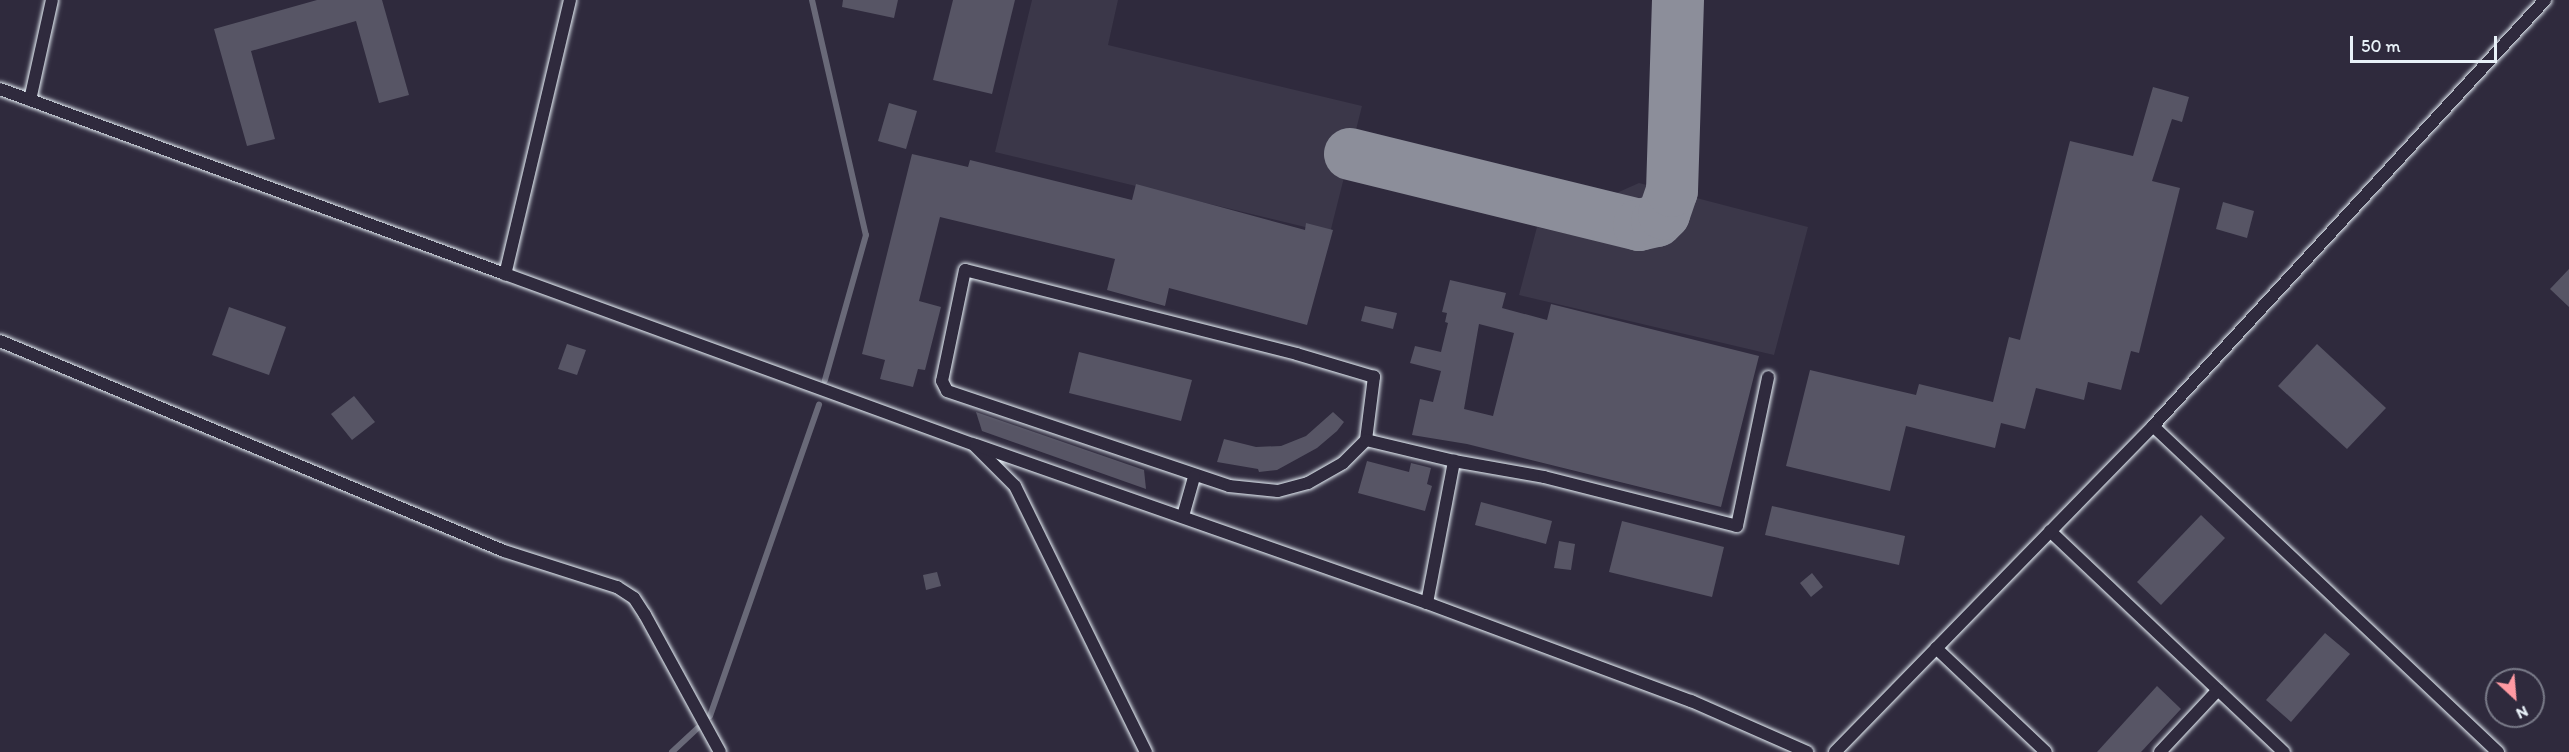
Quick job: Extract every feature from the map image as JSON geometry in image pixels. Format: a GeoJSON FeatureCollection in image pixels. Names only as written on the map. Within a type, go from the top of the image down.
{"type":"FeatureCollection","features":[{"type":"Feature","properties":{"kind":"lane"},"geometry":{"type":"LineString","coordinates":[[30,100],[52,0]]}},
{"type":"Feature","properties":{"kind":"lane"},"geometry":{"type":"LineString","coordinates":[[505,274],[570,0]]}},
{"type":"Feature","properties":{"kind":"lane"},"geometry":{"type":"LineString","coordinates":[[1835,752],[2153,426],[2545,0]]}},
{"type":"Feature","properties":{"kind":"lane"},"geometry":{"type":"LineString","coordinates":[[0,89],[786,379],[1183,516],[1426,603],[1691,701],[1808,752]]}},
{"type":"Feature","properties":{"kind":"lane"},"geometry":{"type":"LineString","coordinates":[[965,270],[1297,354],[1374,377],[1366,440],[1342,463],[1308,483],[1278,491],[1228,486],[1194,477],[947,391],[942,381],[965,270]]}},
{"type":"Feature","properties":{"kind":"lane"},"geometry":{"type":"LineString","coordinates":[[0,341],[504,551],[617,587],[634,598],[645,615],[720,752]]}},
{"type":"Feature","properties":{"kind":"lane"},"geometry":{"type":"LineString","coordinates":[[1366,440],[1454,461],[1544,477],[1737,526],[1768,377]]}},
{"type":"Feature","properties":{"kind":"lane"},"geometry":{"type":"LineString","coordinates":[[2153,426],[2498,752]]}},
{"type":"Feature","properties":{"kind":"lane"},"geometry":{"type":"LineString","coordinates":[[973,444],[1015,486],[1146,752]]}},
{"type":"Feature","properties":{"kind":"lane"},"geometry":{"type":"LineString","coordinates":[[1426,603],[1454,461]]}},
{"type":"Feature","properties":{"kind":"lane"},"geometry":{"type":"LineString","coordinates":[[1183,516],[1194,477]]}},
{"type":"Feature","properties":{"kind":"lane"},"geometry":{"type":"LineString","coordinates":[[2050,531],[2284,752]]}},
{"type":"Feature","properties":{"kind":"lane"},"geometry":{"type":"LineString","coordinates":[[1936,648],[2046,752]]}},
{"type":"Feature","properties":{"kind":"lane"},"geometry":{"type":"LineString","coordinates":[[2160,752],[2218,690]]}},
{"type":"Feature","properties":{"kind":"shaded area"},"geometry":{"type":"Polygon","coordinates":[[[1032,0],[1118,0],[1108,45],[1362,106],[1330,233],[995,152],[1032,0]]]}},
{"type":"Feature","properties":{"kind":"shaded area"},"geometry":{"type":"Polygon","coordinates":[[[1639,183],[1808,227],[1774,355],[1519,295],[1537,227],[1572,235],[1583,195],[1603,199],[1639,183]]]}},
{"type":"Feature","properties":{"kind":"building"},"geometry":{"type":"Polygon","coordinates":[[[317,0],[382,0],[409,95],[379,103],[356,21],[251,51],[275,139],[247,146],[214,29],[317,0]]]}},
{"type":"Feature","properties":{"kind":"building"},"geometry":{"type":"Polygon","coordinates":[[[843,0],[898,0],[894,18],[842,7],[843,0]]]}},
{"type":"Feature","properties":{"kind":"building"},"geometry":{"type":"Polygon","coordinates":[[[953,0],[1015,0],[992,94],[933,80],[953,0]]]}},
{"type":"Feature","properties":{"kind":"building"},"geometry":{"type":"Polygon","coordinates":[[[2153,87],[2189,97],[2182,122],[2172,119],[2152,181],[2180,188],[2139,353],[2131,351],[2121,390],[2088,382],[2084,400],[2036,388],[2025,429],[2001,423],[1995,448],[1906,426],[1890,491],[1786,466],[1810,370],[1916,395],[1919,384],[1993,402],[2009,337],[2020,340],[2070,141],[2133,156],[2153,87]]]}},
{"type":"Feature","properties":{"kind":"building"},"geometry":{"type":"Polygon","coordinates":[[[889,103],[917,111],[906,149],[878,141],[889,103]]]}},
{"type":"Feature","properties":{"kind":"building"},"geometry":{"type":"Polygon","coordinates":[[[912,154],[968,167],[970,160],[1132,200],[1136,184],[1305,230],[1306,223],[1333,230],[1307,325],[1169,288],[1165,306],[1107,290],[1115,259],[940,217],[919,301],[941,307],[925,370],[918,369],[913,387],[880,379],[885,360],[862,354],[912,154]]]}},
{"type":"Feature","properties":{"kind":"building"},"geometry":{"type":"Polygon","coordinates":[[[2223,202],[2254,211],[2247,238],[2216,229],[2223,202]]]}},
{"type":"Feature","properties":{"kind":"building"},"geometry":{"type":"Polygon","coordinates":[[[2569,269],[2569,307],[2550,289],[2569,269]]]}},
{"type":"Feature","properties":{"kind":"building"},"geometry":{"type":"Polygon","coordinates":[[[1450,280],[1506,293],[1502,308],[1547,320],[1551,304],[1759,356],[1721,507],[1467,444],[1412,435],[1420,399],[1433,402],[1441,371],[1410,363],[1415,346],[1441,352],[1448,323],[1445,322],[1447,313],[1442,312],[1450,280]],[[1479,324],[1464,409],[1493,416],[1514,333],[1479,324]]]}},
{"type":"Feature","properties":{"kind":"building"},"geometry":{"type":"Polygon","coordinates":[[[1365,306],[1397,313],[1393,329],[1361,321],[1365,306]]]}},
{"type":"Feature","properties":{"kind":"building"},"geometry":{"type":"Polygon","coordinates":[[[229,307],[286,327],[269,375],[212,355],[229,307]]]}},
{"type":"Feature","properties":{"kind":"building"},"geometry":{"type":"Polygon","coordinates":[[[567,344],[586,350],[577,375],[558,369],[567,344]]]}},
{"type":"Feature","properties":{"kind":"building"},"geometry":{"type":"Polygon","coordinates":[[[2317,344],[2386,408],[2347,449],[2278,386],[2317,344]]]}},
{"type":"Feature","properties":{"kind":"building"},"geometry":{"type":"Polygon","coordinates":[[[1079,352],[1192,380],[1181,421],[1069,393],[1079,352]]]}},
{"type":"Feature","properties":{"kind":"building"},"geometry":{"type":"Polygon","coordinates":[[[354,396],[375,422],[352,440],[331,414],[354,396]]]}},
{"type":"Feature","properties":{"kind":"building"},"geometry":{"type":"Polygon","coordinates":[[[976,412],[1144,470],[1146,489],[982,431],[976,412]]]}},
{"type":"Feature","properties":{"kind":"building"},"geometry":{"type":"Polygon","coordinates":[[[1333,412],[1344,422],[1337,431],[1317,448],[1277,470],[1259,472],[1258,469],[1217,462],[1224,439],[1256,447],[1281,446],[1306,436],[1333,412]]]}},
{"type":"Feature","properties":{"kind":"building"},"geometry":{"type":"Polygon","coordinates":[[[1367,461],[1409,472],[1411,463],[1431,468],[1427,484],[1432,486],[1425,511],[1358,493],[1367,461]]]}},
{"type":"Feature","properties":{"kind":"building"},"geometry":{"type":"Polygon","coordinates":[[[1481,502],[1552,521],[1546,544],[1475,525],[1481,502]]]}},
{"type":"Feature","properties":{"kind":"building"},"geometry":{"type":"Polygon","coordinates":[[[1772,506],[1905,536],[1899,565],[1765,535],[1772,506]]]}},
{"type":"Feature","properties":{"kind":"building"},"geometry":{"type":"Polygon","coordinates":[[[2201,515],[2225,538],[2161,605],[2137,582],[2201,515]]]}},
{"type":"Feature","properties":{"kind":"building"},"geometry":{"type":"Polygon","coordinates":[[[1622,521],[1724,547],[1712,597],[1609,572],[1622,521]]]}},
{"type":"Feature","properties":{"kind":"building"},"geometry":{"type":"Polygon","coordinates":[[[1559,541],[1575,544],[1571,570],[1554,568],[1559,541]]]}},
{"type":"Feature","properties":{"kind":"building"},"geometry":{"type":"Polygon","coordinates":[[[937,572],[941,586],[926,590],[923,575],[937,572]]]}},
{"type":"Feature","properties":{"kind":"building"},"geometry":{"type":"Polygon","coordinates":[[[1812,573],[1823,587],[1811,597],[1800,583],[1812,573]]]}},
{"type":"Feature","properties":{"kind":"building"},"geometry":{"type":"Polygon","coordinates":[[[2325,633],[2350,654],[2291,722],[2266,700],[2325,633]]]}},
{"type":"Feature","properties":{"kind":"building"},"geometry":{"type":"Polygon","coordinates":[[[2157,686],[2181,709],[2141,752],[2097,752],[2157,686]]]}},
{"type":"Feature","properties":{"kind":"waterway"},"geometry":{"type":"LineString","coordinates":[[812,0],[866,235],[825,380]]}},
{"type":"Feature","properties":{"kind":"waterway"},"geometry":{"type":"LineString","coordinates":[[710,716],[819,405]]}},
{"type":"Feature","properties":{"kind":"waterway"},"geometry":{"type":"LineString","coordinates":[[672,752],[698,728]]}},
{"type":"Feature","properties":{"kind":"taxiway"},"geometry":{"type":"LineString","coordinates":[[1350,154],[1639,225],[1657,221],[1664,214],[1672,191],[1678,0]]}}]}
